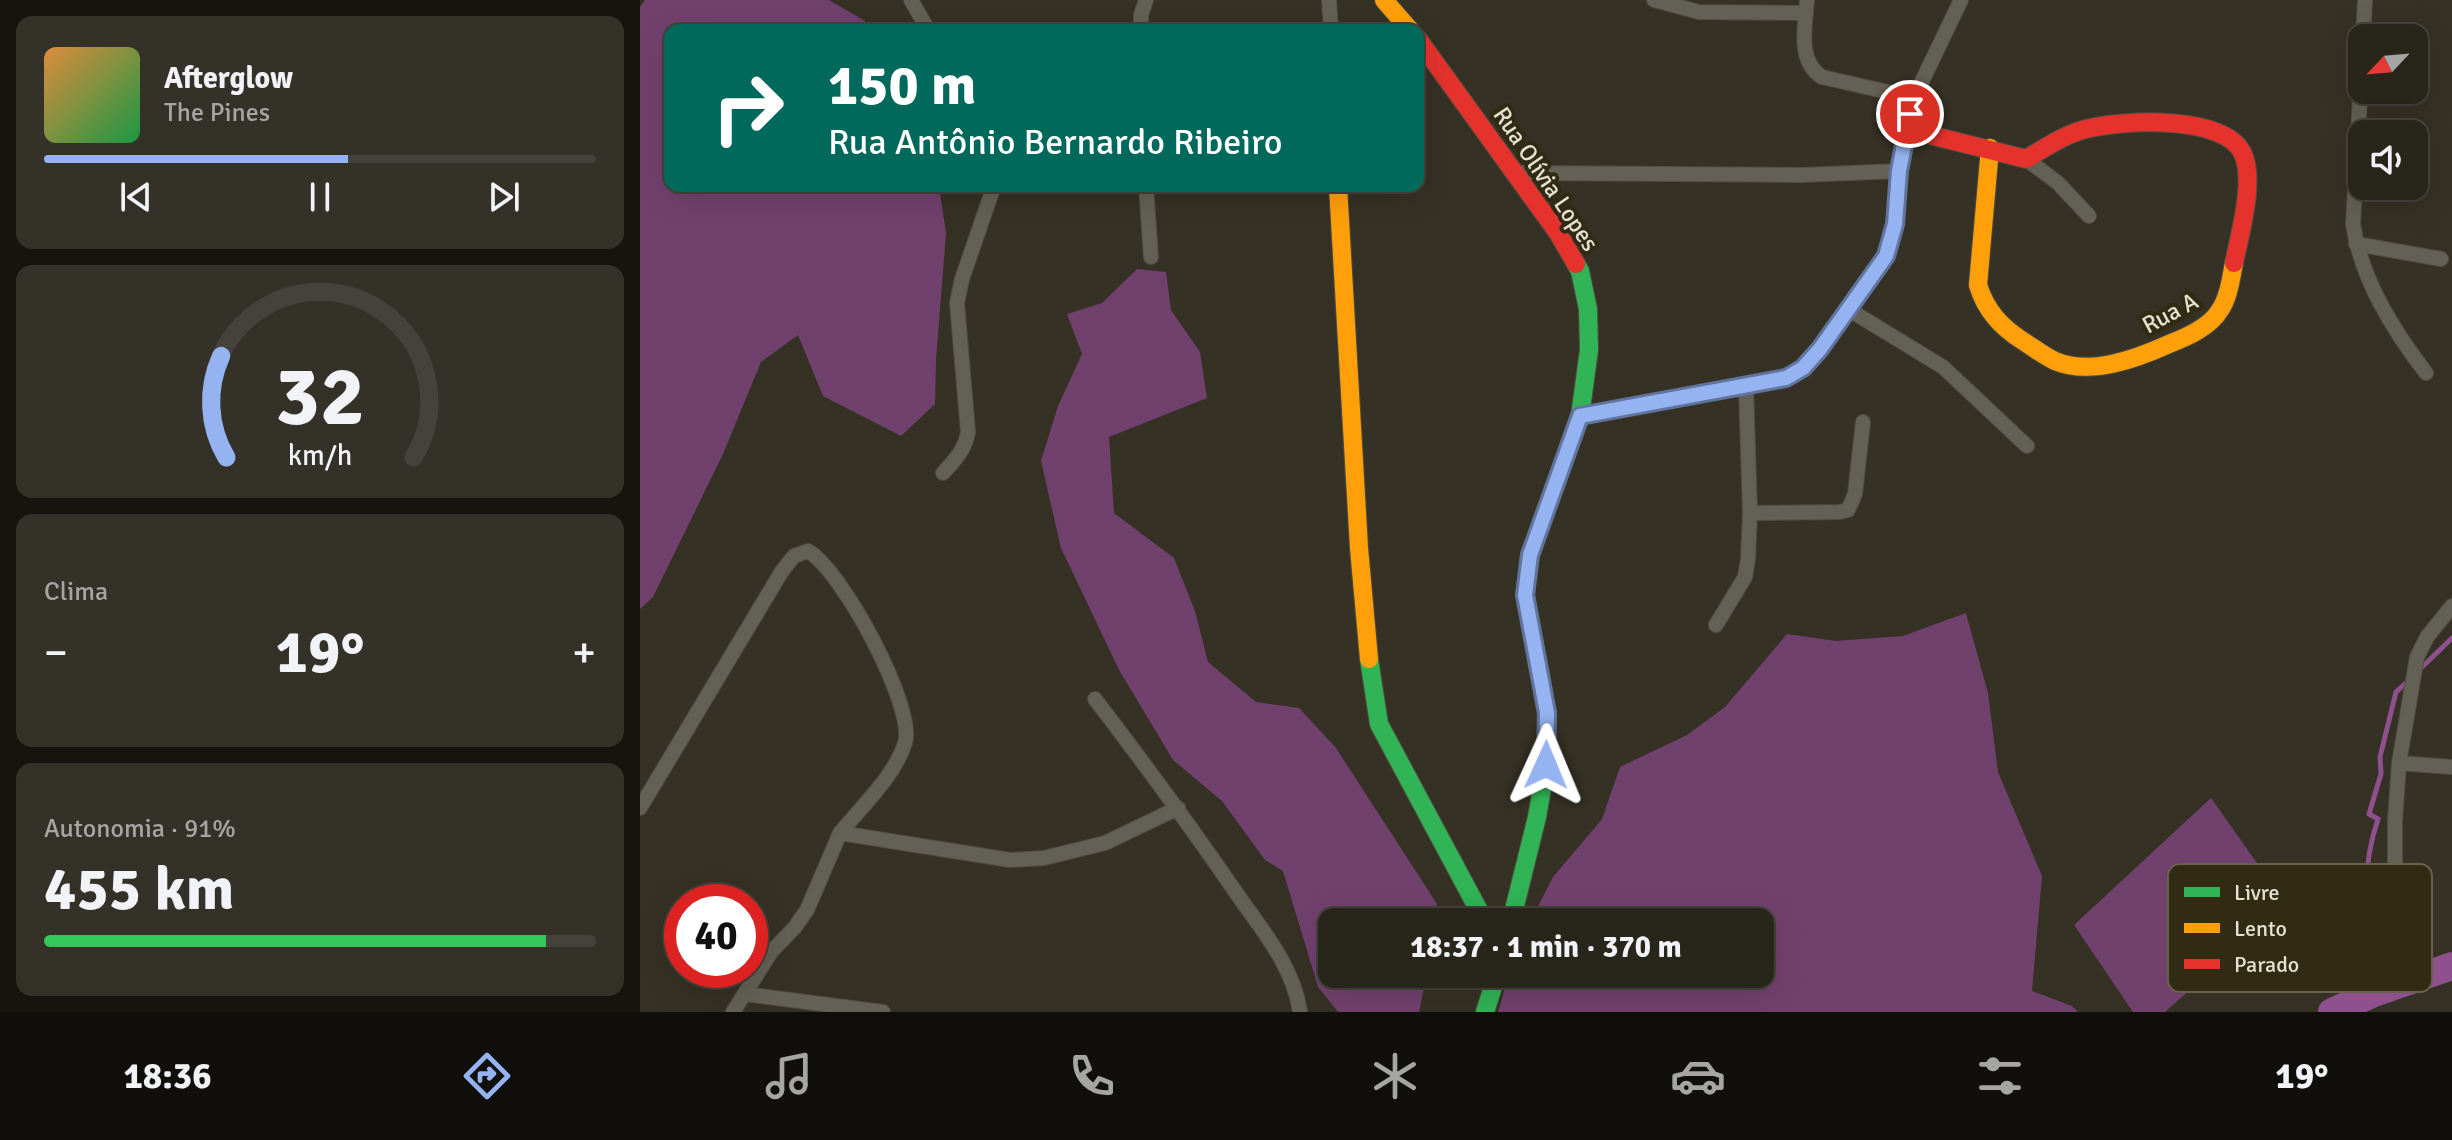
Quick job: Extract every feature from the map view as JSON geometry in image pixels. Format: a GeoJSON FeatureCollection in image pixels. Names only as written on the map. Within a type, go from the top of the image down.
{"type":"FeatureCollection","features":[{"type":"Feature","properties":{"kind":"street"},"geometry":{"type":"LineString","coordinates":[[911,0],[925,24]]}},
{"type":"Feature","properties":{"kind":"street"},"geometry":{"type":"LineString","coordinates":[[1141,24],[1146,0]]}},
{"type":"Feature","properties":{"kind":"street"},"geometry":{"type":"LineString","coordinates":[[1329,0],[1331,24]]}},
{"type":"Feature","properties":{"kind":"street"},"geometry":{"type":"LineString","coordinates":[[1384,0],[1405,24]]}},
{"type":"Feature","properties":{"kind":"street"},"geometry":{"type":"LineString","coordinates":[[1654,0],[1699,12],[1807,6],[1805,50],[1812,71],[1822,77],[1914,98]]}},
{"type":"Feature","properties":{"kind":"street"},"geometry":{"type":"LineString","coordinates":[[1580,416],[1786,378],[1803,368],[1886,256],[1895,224],[1899,171],[1914,98],[1961,0]]}},
{"type":"Feature","properties":{"kind":"street"},"geometry":{"type":"LineString","coordinates":[[2364,24],[2365,0]]}},
{"type":"Feature","properties":{"kind":"street","name":"Rua Olívia Lopes"},"geometry":{"type":"LineString","coordinates":[[1424,47],[1558,233],[1580,271],[1588,309],[1589,350],[1580,416],[1530,555],[1525,595],[1547,713],[1546,765],[1537,817],[1514,908]]}},
{"type":"Feature","properties":{"kind":"street"},"geometry":{"type":"LineString","coordinates":[[2360,104],[2353,224],[2356,244],[2388,318],[2426,373]]}},
{"type":"Feature","properties":{"kind":"street","name":"Rua A"},"geometry":{"type":"LineString","coordinates":[[1990,148],[1978,285],[1982,303],[2000,325],[2055,362],[2084,367],[2109,365],[2152,352],[2209,323],[2222,310],[2231,289],[2247,175],[2244,155],[2235,141],[2212,129],[2145,122],[2084,129],[2026,159]]}},
{"type":"Feature","properties":{"kind":"street"},"geometry":{"type":"LineString","coordinates":[[1906,129],[2026,159],[2058,183],[2089,216]]}},
{"type":"Feature","properties":{"kind":"street"},"geometry":{"type":"LineString","coordinates":[[1515,173],[1802,175],[1899,171]]}},
{"type":"Feature","properties":{"kind":"street"},"geometry":{"type":"LineString","coordinates":[[943,473],[966,444],[968,432],[957,303],[962,279],[992,192]]}},
{"type":"Feature","properties":{"kind":"street"},"geometry":{"type":"LineString","coordinates":[[1146,192],[1151,257]]}},
{"type":"Feature","properties":{"kind":"street"},"geometry":{"type":"LineString","coordinates":[[1338,192],[1359,548],[1371,678],[1379,724],[1478,908]]}},
{"type":"Feature","properties":{"kind":"street"},"geometry":{"type":"LineString","coordinates":[[2356,244],[2441,259]]}},
{"type":"Feature","properties":{"kind":"street"},"geometry":{"type":"LineString","coordinates":[[1848,309],[1943,367],[2027,446]]}},
{"type":"Feature","properties":{"kind":"street"},"geometry":{"type":"LineString","coordinates":[[1716,625],[1745,577],[1750,513],[1746,386]]}},
{"type":"Feature","properties":{"kind":"street"},"geometry":{"type":"LineString","coordinates":[[1750,513],[1848,510],[1855,494],[1863,422]]}},
{"type":"Feature","properties":{"kind":"street"},"geometry":{"type":"LineString","coordinates":[[640,808],[782,571],[794,556],[808,551],[824,564],[847,596],[880,652],[904,718],[906,741],[875,791],[840,833],[807,910],[771,952],[733,1012]]}},
{"type":"Feature","properties":{"kind":"street"},"geometry":{"type":"LineString","coordinates":[[2395,864],[2399,763],[2417,657],[2427,637],[2452,606]]}},
{"type":"Feature","properties":{"kind":"street"},"geometry":{"type":"LineString","coordinates":[[1095,699],[1178,808],[1286,966],[1300,1012]]}},
{"type":"Feature","properties":{"kind":"street"},"geometry":{"type":"LineString","coordinates":[[2399,763],[2452,767]]}},
{"type":"Feature","properties":{"kind":"street"},"geometry":{"type":"LineString","coordinates":[[840,833],[1010,860],[1044,858],[1105,843],[1178,808]]}},
{"type":"Feature","properties":{"kind":"street"},"geometry":{"type":"LineString","coordinates":[[1485,1012],[1493,988]]}},
{"type":"Feature","properties":{"kind":"street"},"geometry":{"type":"LineString","coordinates":[[745,994],[883,1012]]}},
{"type":"Feature","properties":{"kind":"shaded area"},"geometry":{"type":"Polygon","coordinates":[[[645,0],[829,0],[865,21],[865,24],[664,24],[664,192],[940,192],[946,233],[935,404],[901,436],[823,396],[798,335],[761,362],[723,454],[653,597],[640,609],[640,7],[645,0]]]}},
{"type":"Feature","properties":{"kind":"shaded area"},"geometry":{"type":"Polygon","coordinates":[[[1137,269],[1166,272],[1171,310],[1200,352],[1207,398],[1109,437],[1114,513],[1174,558],[1195,611],[1208,662],[1256,702],[1299,708],[1336,748],[1437,904],[1436,908],[1318,908],[1318,987],[1283,871],[1265,860],[1222,801],[1173,760],[1119,670],[1061,548],[1041,461],[1058,406],[1082,354],[1067,314],[1102,303],[1137,269]]]}},
{"type":"Feature","properties":{"kind":"shaded area"},"geometry":{"type":"Polygon","coordinates":[[[1966,613],[1988,693],[1998,772],[2042,876],[2032,991],[2072,1006],[2078,1012],[1498,1012],[1505,988],[1774,988],[1774,908],[1537,908],[1553,877],[1602,819],[1620,767],[1687,735],[1725,707],[1787,634],[1836,641],[1903,636],[1966,613]]]}},
{"type":"Feature","properties":{"kind":"shaded area"},"geometry":{"type":"Polygon","coordinates":[[[2211,798],[2258,864],[2168,864],[2168,992],[2187,992],[2165,1012],[2133,1012],[2074,925],[2211,798]]]}},
{"type":"Feature","properties":{"kind":"shaded area"},"geometry":{"type":"Polygon","coordinates":[[[1319,988],[1424,988],[1419,1012],[1338,1012],[1319,988]]]}},
{"type":"Feature","properties":{"kind":"waterway"},"geometry":{"type":"LineString","coordinates":[[2418,671],[2452,638]]}},
{"type":"Feature","properties":{"kind":"waterway"},"geometry":{"type":"LineString","coordinates":[[2368,864],[2378,819],[2369,814],[2381,774],[2380,757],[2396,692],[2408,681]]}},
{"type":"Feature","properties":{"kind":"waterway"},"geometry":{"type":"LineString","coordinates":[[2432,973],[2452,966]]}},
{"type":"Feature","properties":{"kind":"waterway"},"geometry":{"type":"LineString","coordinates":[[2332,1012],[2377,992]]}},
{"type":"Feature","properties":{"kind":"traffic: fast"},"geometry":{"type":"LineString","coordinates":[[1514,908],[1537,817],[1546,765],[1547,713],[1525,595],[1530,555],[1580,416],[1589,350],[1588,309],[1576,264]]}},
{"type":"Feature","properties":{"kind":"traffic: fast"},"geometry":{"type":"LineString","coordinates":[[1369,659],[1379,724],[1478,908]]}},
{"type":"Feature","properties":{"kind":"traffic: fast"},"geometry":{"type":"LineString","coordinates":[[1485,1012],[1493,988]]}},
{"type":"Feature","properties":{"kind":"traffic: slow"},"geometry":{"type":"LineString","coordinates":[[1384,0],[1405,24]]}},
{"type":"Feature","properties":{"kind":"traffic: slow"},"geometry":{"type":"LineString","coordinates":[[1990,148],[1978,285],[1985,303],[2001,324],[2055,361],[2083,367],[2113,364],[2190,335],[2210,322],[2220,310],[2228,293],[2234,263]]}},
{"type":"Feature","properties":{"kind":"traffic: slow"},"geometry":{"type":"LineString","coordinates":[[1338,192],[1359,548],[1369,659]]}},
{"type":"Feature","properties":{"kind":"traffic: jam"},"geometry":{"type":"LineString","coordinates":[[1424,47],[1558,233],[1576,264]]}},
{"type":"Feature","properties":{"kind":"traffic: jam"},"geometry":{"type":"LineString","coordinates":[[1906,129],[2026,159],[2070,134],[2123,123],[2171,123],[2216,132],[2233,141],[2243,154],[2248,178],[2234,263]]}},
{"type":"Feature","properties":{"kind":"route"},"geometry":{"type":"LineString","coordinates":[[1546,765],[1547,713],[1529,630],[1525,595],[1530,555],[1580,416],[1786,378],[1803,368],[1886,256],[1895,224],[1899,171],[1910,114]]}}]}
